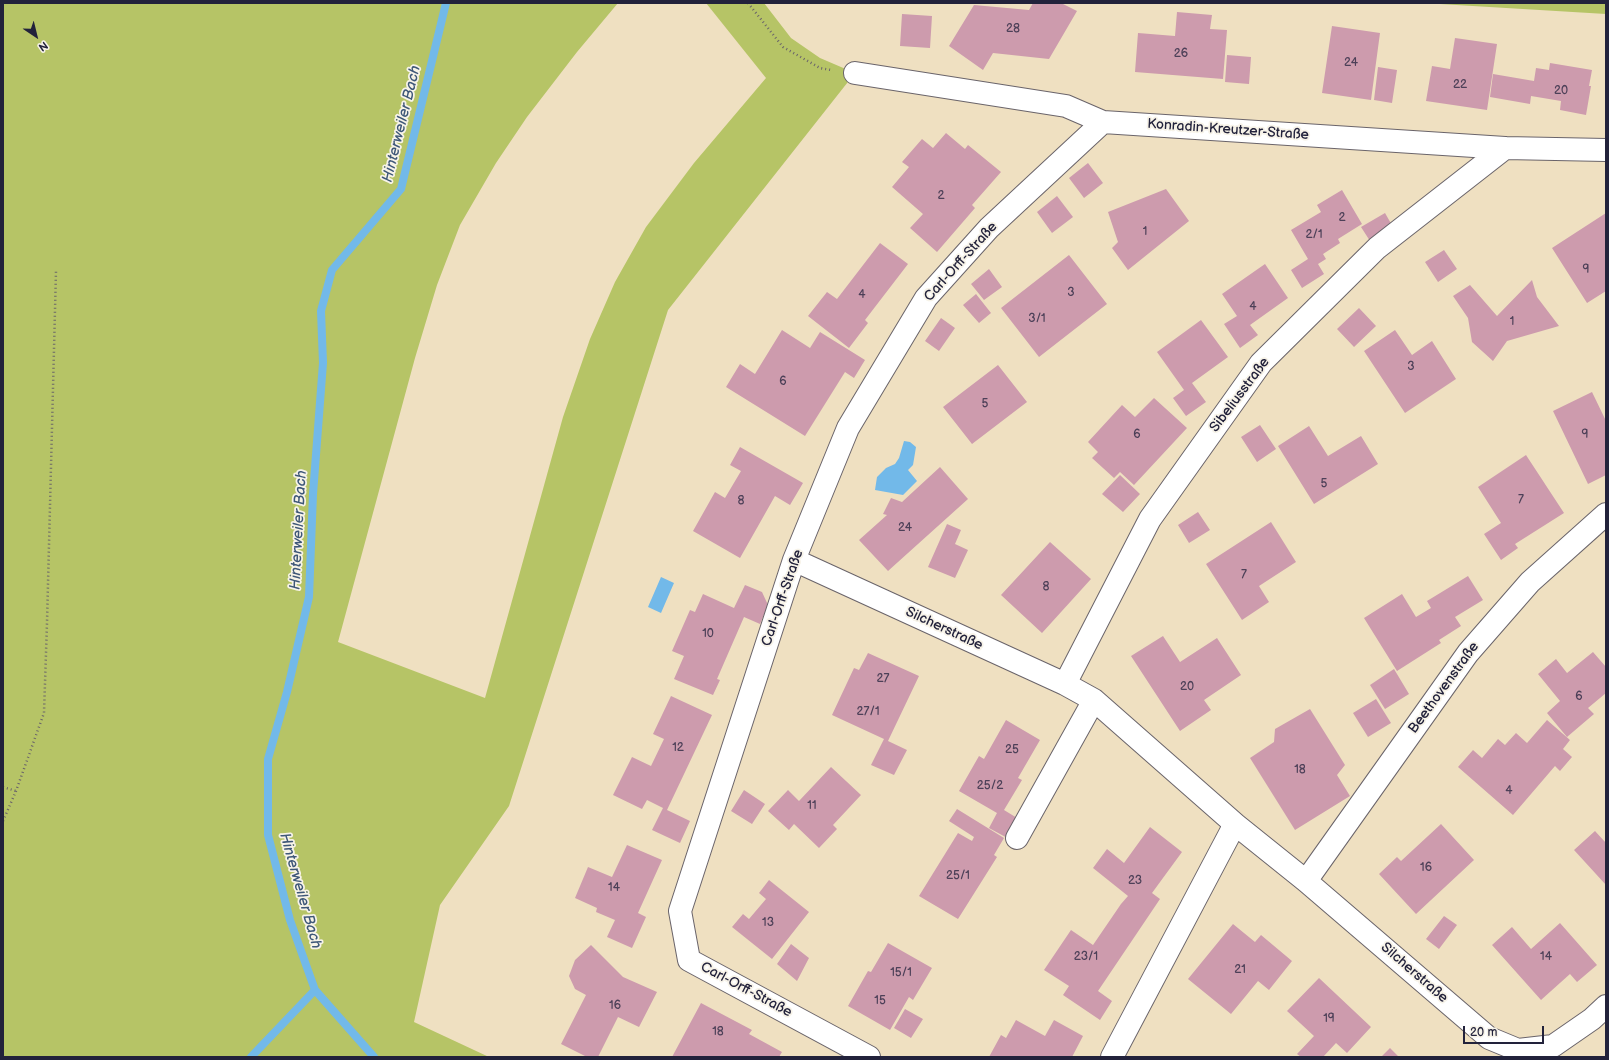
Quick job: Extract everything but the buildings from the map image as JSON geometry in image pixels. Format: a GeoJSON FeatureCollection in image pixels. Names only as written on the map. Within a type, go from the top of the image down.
{"type":"FeatureCollection","features":[{"type":"Feature","properties":{"kind":"street","name":"Konradin-Kreutzer-Straße"},"geometry":{"type":"LineString","coordinates":[[855,73],[1066,106],[1103,122],[1505,148],[1606,150]]}},
{"type":"Feature","properties":{"kind":"street","name":"Carl-Orff-Straße"},"geometry":{"type":"LineString","coordinates":[[869,1057],[689,960],[680,911],[794,560],[848,428],[926,298],[989,228],[1103,122]]}},
{"type":"Feature","properties":{"kind":"street","name":"Sibeliusstraße"},"geometry":{"type":"LineString","coordinates":[[1065,684],[1150,519],[1261,362],[1377,248],[1505,148]]}},
{"type":"Feature","properties":{"kind":"street","name":"Beethovenstraße"},"geometry":{"type":"LineString","coordinates":[[1306,881],[1468,652],[1530,582],[1606,514]]}},
{"type":"Feature","properties":{"kind":"street","name":"Silcherstraße"},"geometry":{"type":"LineString","coordinates":[[794,560],[1065,684],[1094,700],[1235,824],[1306,881],[1489,1038],[1518,1050],[1553,1046],[1606,1006]]}},
{"type":"Feature","properties":{"kind":"street"},"geometry":{"type":"LineString","coordinates":[[1017,838],[1094,700]]}},
{"type":"Feature","properties":{"kind":"street"},"geometry":{"type":"LineString","coordinates":[[1112,1057],[1235,824]]}},
{"type":"Feature","properties":{"kind":"path"},"geometry":{"type":"LineString","coordinates":[[748,3],[783,47],[820,68],[855,73]]}},
{"type":"Feature","properties":{"kind":"path"},"geometry":{"type":"LineString","coordinates":[[3,821],[16,791],[44,713],[56,270]]}},
{"type":"Feature","properties":{"kind":"path"},"geometry":{"type":"LineString","coordinates":[[3,787],[16,791]]}},
{"type":"Feature","properties":{"kind":"green space"},"geometry":{"type":"Polygon","coordinates":[[[3,3],[618,3],[577,52],[527,117],[496,163],[460,225],[437,285],[415,358],[338,642],[485,698],[563,417],[590,339],[615,282],[646,227],[694,163],[766,78],[706,3],[764,3],[791,38],[820,58],[855,73],[668,310],[509,806],[440,905],[414,1022],[489,1057],[3,1057],[3,3]]]}},
{"type":"Feature","properties":{"kind":"green space"},"geometry":{"type":"Polygon","coordinates":[[[1423,3],[1606,3],[1606,14],[1423,3]]]}},
{"type":"Feature","properties":{"kind":"water"},"geometry":{"type":"Polygon","coordinates":[[[904,441],[910,442],[916,447],[913,465],[908,470],[917,481],[903,495],[875,490],[877,477],[886,468],[895,464],[899,458],[904,441]]]}},
{"type":"Feature","properties":{"kind":"water"},"geometry":{"type":"Polygon","coordinates":[[[661,577],[674,583],[661,613],[648,607],[661,577]]]}},
{"type":"Feature","properties":{"kind":"waterway","name":"Hinterweiler Bach"},"geometry":{"type":"LineString","coordinates":[[374,1057],[315,990],[290,920],[268,835],[268,759],[287,692],[309,597],[313,494],[323,363],[321,311],[332,270],[401,189],[446,3]]}},
{"type":"Feature","properties":{"kind":"waterway"},"geometry":{"type":"LineString","coordinates":[[251,1057],[315,990]]}}]}
